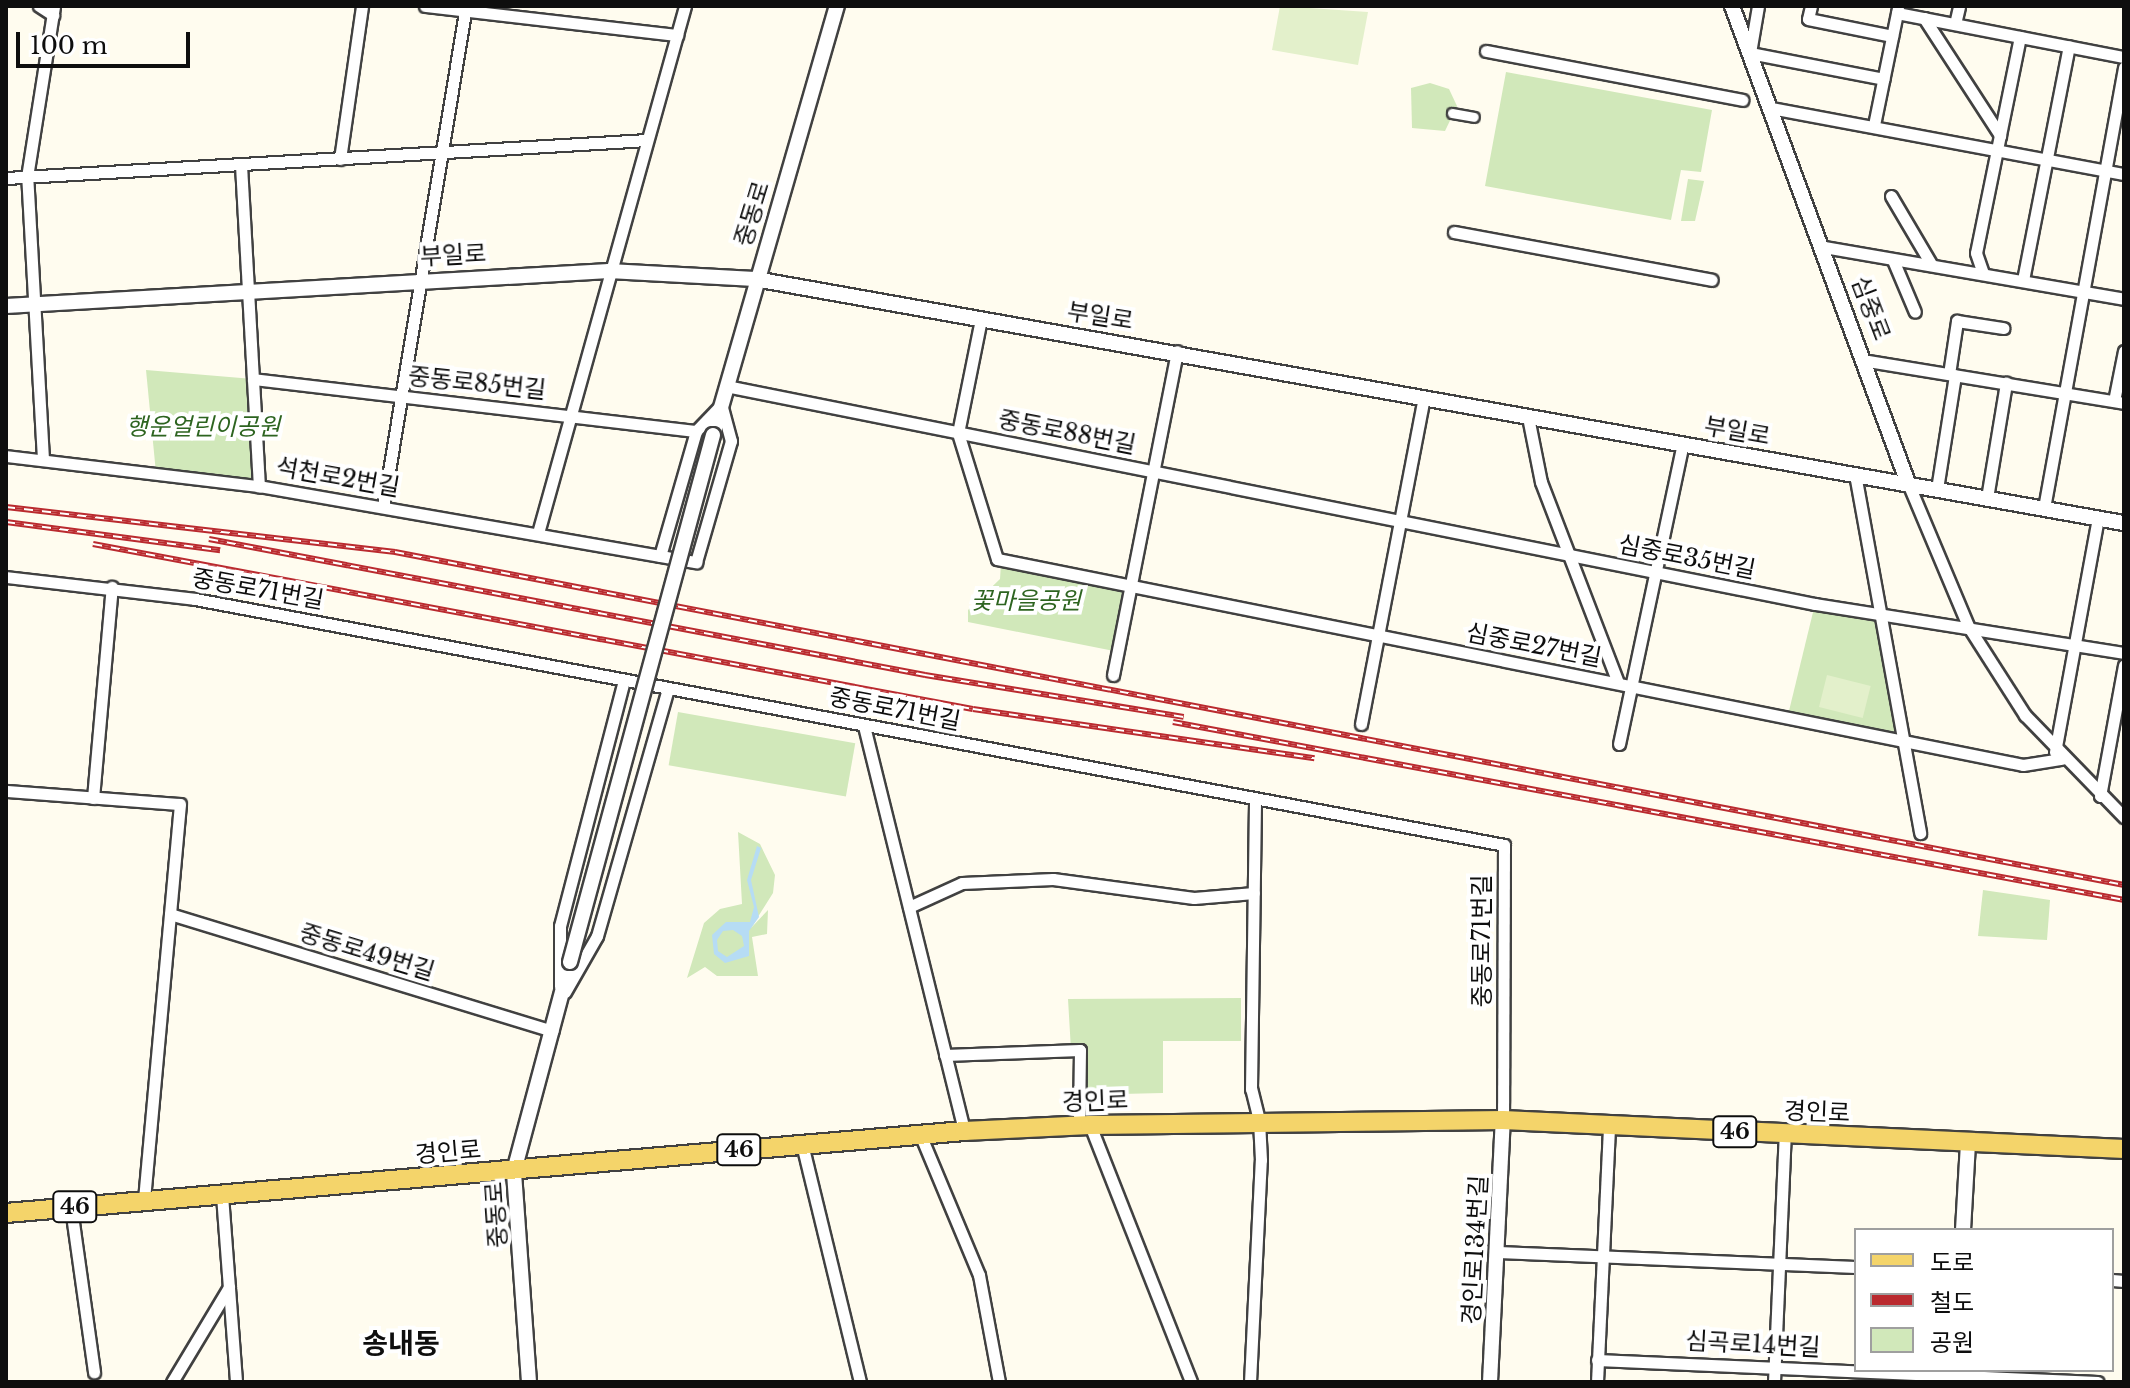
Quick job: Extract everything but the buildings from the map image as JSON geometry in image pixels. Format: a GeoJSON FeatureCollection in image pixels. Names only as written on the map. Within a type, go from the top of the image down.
{"type":"FeatureCollection","features":[{"type":"Feature","properties":{"kind":"main road","name":"경인로"},"geometry":{"type":"LineString","coordinates":[[6,1213],[920,1134],[1085,1125],[1259,1120],[1503,1120],[2124,1149]]}},
{"type":"Feature","properties":{"kind":"street"},"geometry":{"type":"LineString","coordinates":[[39,6],[53,10],[27,177],[43,459]]}},
{"type":"Feature","properties":{"kind":"street"},"geometry":{"type":"LineString","coordinates":[[340,159],[362,6]]}},
{"type":"Feature","properties":{"kind":"street"},"geometry":{"type":"LineString","coordinates":[[425,6],[466,8],[677,35]]}},
{"type":"Feature","properties":{"kind":"street"},"geometry":{"type":"LineString","coordinates":[[538,533],[685,6]]}},
{"type":"Feature","properties":{"kind":"street","name":"중동로"},"geometry":{"type":"LineString","coordinates":[[529,1382],[514,1171],[755,279],[837,6]]}},
{"type":"Feature","properties":{"kind":"street","name":"심중로"},"geometry":{"type":"LineString","coordinates":[[1732,6],[1868,361],[1908,483],[1968,626],[2025,715],[2058,755],[2124,817]]}},
{"type":"Feature","properties":{"kind":"street"},"geometry":{"type":"LineString","coordinates":[[1758,6],[1750,53],[1884,79]]}},
{"type":"Feature","properties":{"kind":"street"},"geometry":{"type":"LineString","coordinates":[[1811,6],[1808,19],[1892,36]]}},
{"type":"Feature","properties":{"kind":"street"},"geometry":{"type":"LineString","coordinates":[[1955,24],[1959,6]]}},
{"type":"Feature","properties":{"kind":"street"},"geometry":{"type":"LineString","coordinates":[[383,507],[466,8]]}},
{"type":"Feature","properties":{"kind":"street"},"geometry":{"type":"LineString","coordinates":[[1874,125],[1898,9],[1924,18],[2124,57]]}},
{"type":"Feature","properties":{"kind":"street"},"geometry":{"type":"LineString","coordinates":[[1924,18],[2000,135]]}},
{"type":"Feature","properties":{"kind":"street"},"geometry":{"type":"LineString","coordinates":[[1983,273],[1976,253],[2020,37]]}},
{"type":"Feature","properties":{"kind":"street"},"geometry":{"type":"LineString","coordinates":[[2023,280],[2069,46]]}},
{"type":"Feature","properties":{"kind":"street"},"geometry":{"type":"LineString","coordinates":[[1486,51],[1742,100]]}},
{"type":"Feature","properties":{"kind":"street"},"geometry":{"type":"LineString","coordinates":[[2044,508],[2062,392],[2124,67]]}},
{"type":"Feature","properties":{"kind":"street"},"geometry":{"type":"LineString","coordinates":[[1771,108],[2124,174]]}},
{"type":"Feature","properties":{"kind":"street"},"geometry":{"type":"LineString","coordinates":[[1452,113],[1474,117]]}},
{"type":"Feature","properties":{"kind":"street"},"geometry":{"type":"LineString","coordinates":[[6,178],[647,140]]}},
{"type":"Feature","properties":{"kind":"street"},"geometry":{"type":"LineString","coordinates":[[241,165],[259,486]]}},
{"type":"Feature","properties":{"kind":"street"},"geometry":{"type":"LineString","coordinates":[[1891,196],[1931,264]]}},
{"type":"Feature","properties":{"kind":"street"},"geometry":{"type":"LineString","coordinates":[[1454,232],[1712,280]]}},
{"type":"Feature","properties":{"kind":"street"},"geometry":{"type":"LineString","coordinates":[[1824,247],[2124,299]]}},
{"type":"Feature","properties":{"kind":"street"},"geometry":{"type":"LineString","coordinates":[[1893,260],[1915,312]]}},
{"type":"Feature","properties":{"kind":"street","name":"부일로"},"geometry":{"type":"LineString","coordinates":[[6,306],[423,278],[609,271],[755,279],[1177,351],[2124,523]]}},
{"type":"Feature","properties":{"kind":"street"},"geometry":{"type":"LineString","coordinates":[[958,433],[981,319]]}},
{"type":"Feature","properties":{"kind":"street"},"geometry":{"type":"LineString","coordinates":[[1937,489],[1957,321],[2003,328]]}},
{"type":"Feature","properties":{"kind":"street"},"geometry":{"type":"LineString","coordinates":[[1113,675],[1177,351]]}},
{"type":"Feature","properties":{"kind":"street"},"geometry":{"type":"LineString","coordinates":[[1868,361],[2119,402],[2124,351]]}},
{"type":"Feature","properties":{"kind":"street","name":"중동로85번길"},"geometry":{"type":"LineString","coordinates":[[253,379],[696,431]]}},
{"type":"Feature","properties":{"kind":"street"},"geometry":{"type":"LineString","coordinates":[[1987,498],[2006,383]]}},
{"type":"Feature","properties":{"kind":"street","name":"중동로88번길"},"geometry":{"type":"LineString","coordinates":[[726,386],[1399,522]]}},
{"type":"Feature","properties":{"kind":"street"},"geometry":{"type":"LineString","coordinates":[[1361,724],[1424,397]]}},
{"type":"Feature","properties":{"kind":"street"},"geometry":{"type":"LineString","coordinates":[[660,556],[696,431],[721,405]]}},
{"type":"Feature","properties":{"kind":"street","name":"석천로2번길"},"geometry":{"type":"LineString","coordinates":[[6,456],[259,486],[696,562],[731,441],[721,405]]}},
{"type":"Feature","properties":{"kind":"street"},"geometry":{"type":"LineString","coordinates":[[1528,417],[1541,482],[1618,683]]}},
{"type":"Feature","properties":{"kind":"street","name":"심중로27번길"},"geometry":{"type":"LineString","coordinates":[[958,433],[999,559],[2023,765],[2058,755]]}},
{"type":"Feature","properties":{"kind":"street"},"geometry":{"type":"LineString","coordinates":[[1619,744],[1683,444]]}},
{"type":"Feature","properties":{"kind":"street"},"geometry":{"type":"LineString","coordinates":[[1855,474],[1920,833]]}},
{"type":"Feature","properties":{"kind":"street"},"geometry":{"type":"LineString","coordinates":[[2058,755],[2098,518]]}},
{"type":"Feature","properties":{"kind":"street","name":"심중로35번길"},"geometry":{"type":"LineString","coordinates":[[1399,522],[1883,616],[1968,626]]}},
{"type":"Feature","properties":{"kind":"street","name":"중동로71번길"},"geometry":{"type":"LineString","coordinates":[[6,577],[112,587],[1504,845],[1503,1120]]}},
{"type":"Feature","properties":{"kind":"street"},"geometry":{"type":"LineString","coordinates":[[93,798],[112,587]]}},
{"type":"Feature","properties":{"kind":"street"},"geometry":{"type":"LineString","coordinates":[[1968,626],[2124,653]]}},
{"type":"Feature","properties":{"kind":"street"},"geometry":{"type":"LineString","coordinates":[[2100,796],[2124,665]]}},
{"type":"Feature","properties":{"kind":"street","name":"중동로"},"geometry":{"type":"LineString","coordinates":[[559,1003],[560,926],[624,680]]}},
{"type":"Feature","properties":{"kind":"street","name":"중동로"},"geometry":{"type":"LineString","coordinates":[[559,1003],[597,936],[668,689]]}},
{"type":"Feature","properties":{"kind":"street"},"geometry":{"type":"LineString","coordinates":[[864,726],[964,1131]]}},
{"type":"Feature","properties":{"kind":"street"},"geometry":{"type":"LineString","coordinates":[[6,791],[180,804],[144,1202]]}},
{"type":"Feature","properties":{"kind":"street"},"geometry":{"type":"LineString","coordinates":[[1250,1382],[1259,1120],[1251,1089],[1255,799]]}},
{"type":"Feature","properties":{"kind":"street"},"geometry":{"type":"LineString","coordinates":[[909,907],[962,883],[1038,879],[1108,883],[1194,898],[1254,893]]}},
{"type":"Feature","properties":{"kind":"street","name":"중동로49번길"},"geometry":{"type":"LineString","coordinates":[[170,914],[552,1031]]}},
{"type":"Feature","properties":{"kind":"street"},"geometry":{"type":"LineString","coordinates":[[945,1055],[1080,1050],[1085,1125],[1191,1382]]}},
{"type":"Feature","properties":{"kind":"street","name":"경인로134번길"},"geometry":{"type":"LineString","coordinates":[[1490,1382],[1503,1120]]}},
{"type":"Feature","properties":{"kind":"street"},"geometry":{"type":"LineString","coordinates":[[1597,1382],[1609,1125]]}},
{"type":"Feature","properties":{"kind":"street"},"geometry":{"type":"LineString","coordinates":[[920,1134],[979,1275],[999,1382]]}},
{"type":"Feature","properties":{"kind":"street"},"geometry":{"type":"LineString","coordinates":[[1774,1382],[1785,1135]]}},
{"type":"Feature","properties":{"kind":"street"},"geometry":{"type":"LineString","coordinates":[[1963,1228],[1968,1142]]}},
{"type":"Feature","properties":{"kind":"street"},"geometry":{"type":"LineString","coordinates":[[802,1144],[860,1382]]}},
{"type":"Feature","properties":{"kind":"street"},"geometry":{"type":"LineString","coordinates":[[222,1195],[236,1382]]}},
{"type":"Feature","properties":{"kind":"street"},"geometry":{"type":"LineString","coordinates":[[71,1208],[94,1372]]}},
{"type":"Feature","properties":{"kind":"street"},"geometry":{"type":"LineString","coordinates":[[1498,1252],[1854,1267]]}},
{"type":"Feature","properties":{"kind":"street"},"geometry":{"type":"LineString","coordinates":[[172,1382],[229,1287]]}},
{"type":"Feature","properties":{"kind":"street","name":"심곡로14번길"},"geometry":{"type":"LineString","coordinates":[[1597,1360],[1854,1371]]}},
{"type":"Feature","properties":{"kind":"street","name":"심곡로14번길"},"geometry":{"type":"LineString","coordinates":[[1875,1372],[2098,1382]]}},
{"type":"Feature","properties":{"kind":"green space"},"geometry":{"type":"Polygon","coordinates":[[[1280,6],[1368,12],[1358,65],[1272,50],[1280,6]]]}},
{"type":"Feature","properties":{"kind":"green space"},"geometry":{"type":"Polygon","coordinates":[[[1506,72],[1712,110],[1701,172],[1681,170],[1671,220],[1485,186],[1506,72]]]}},
{"type":"Feature","properties":{"kind":"green space"},"geometry":{"type":"Polygon","coordinates":[[[1430,83],[1449,89],[1457,106],[1445,131],[1412,128],[1411,88],[1430,83]]]}},
{"type":"Feature","properties":{"kind":"green space"},"geometry":{"type":"Polygon","coordinates":[[[1688,179],[1704,181],[1695,221],[1681,221],[1688,179]]]}},
{"type":"Feature","properties":{"kind":"green space","name":"행운얼린이공원"},"geometry":{"type":"Polygon","coordinates":[[[146,370],[253,379],[259,486],[156,473],[146,370]]]}},
{"type":"Feature","properties":{"kind":"green space","name":"꽃마을공원"},"geometry":{"type":"Polygon","coordinates":[[[1001,563],[1127,589],[1114,651],[968,622],[968,610],[1000,579],[1001,563]]]}},
{"type":"Feature","properties":{"kind":"green space"},"geometry":{"type":"Polygon","coordinates":[[[1815,604],[1883,616],[1905,741],[1788,715],[1815,604]]]}},
{"type":"Feature","properties":{"kind":"green space"},"geometry":{"type":"Polygon","coordinates":[[[1827,675],[1871,686],[1863,718],[1819,707],[1827,675]]]}},
{"type":"Feature","properties":{"kind":"green space"},"geometry":{"type":"Polygon","coordinates":[[[678,712],[855,743],[846,796],[669,765],[678,712]]]}},
{"type":"Feature","properties":{"kind":"green space"},"geometry":{"type":"Polygon","coordinates":[[[738,832],[760,844],[775,875],[773,893],[751,928],[768,910],[767,934],[752,937],[758,976],[717,976],[705,967],[687,978],[704,923],[720,909],[742,904],[738,832]]]}},
{"type":"Feature","properties":{"kind":"green space"},"geometry":{"type":"Polygon","coordinates":[[[1983,890],[2050,900],[2047,940],[1978,936],[1983,890]]]}},
{"type":"Feature","properties":{"kind":"green space"},"geometry":{"type":"Polygon","coordinates":[[[1241,998],[1241,1041],[1163,1041],[1163,1093],[1079,1095],[1080,1050],[1071,1050],[1068,999],[1241,998]]]}},
{"type":"Feature","properties":{"kind":"water"},"geometry":{"type":"Polygon","coordinates":[[[757,846],[761,848],[751,880],[759,917],[749,931],[749,956],[725,963],[714,954],[712,935],[726,922],[750,922],[754,907],[747,880],[757,846]],[[733,930],[723,931],[717,940],[718,951],[727,957],[744,946],[742,936],[733,930]]]}},
{"type":"Feature","properties":{"kind":"railway"},"geometry":{"type":"LineString","coordinates":[[6,507],[395,552],[2124,885]]}},
{"type":"Feature","properties":{"kind":"railway"},"geometry":{"type":"LineString","coordinates":[[6,522],[220,550]]}},
{"type":"Feature","properties":{"kind":"railway"},"geometry":{"type":"LineString","coordinates":[[209,539],[925,675],[1184,717]]}},
{"type":"Feature","properties":{"kind":"railway"},"geometry":{"type":"LineString","coordinates":[[93,544],[973,709],[1314,758]]}},
{"type":"Feature","properties":{"kind":"railway"},"geometry":{"type":"LineString","coordinates":[[1173,722],[2124,900]]}},
{"type":"Feature","properties":{"kind":"district","name":"송내동"},"geometry":{"type":"Point","coordinates":[401,1344]}}]}
